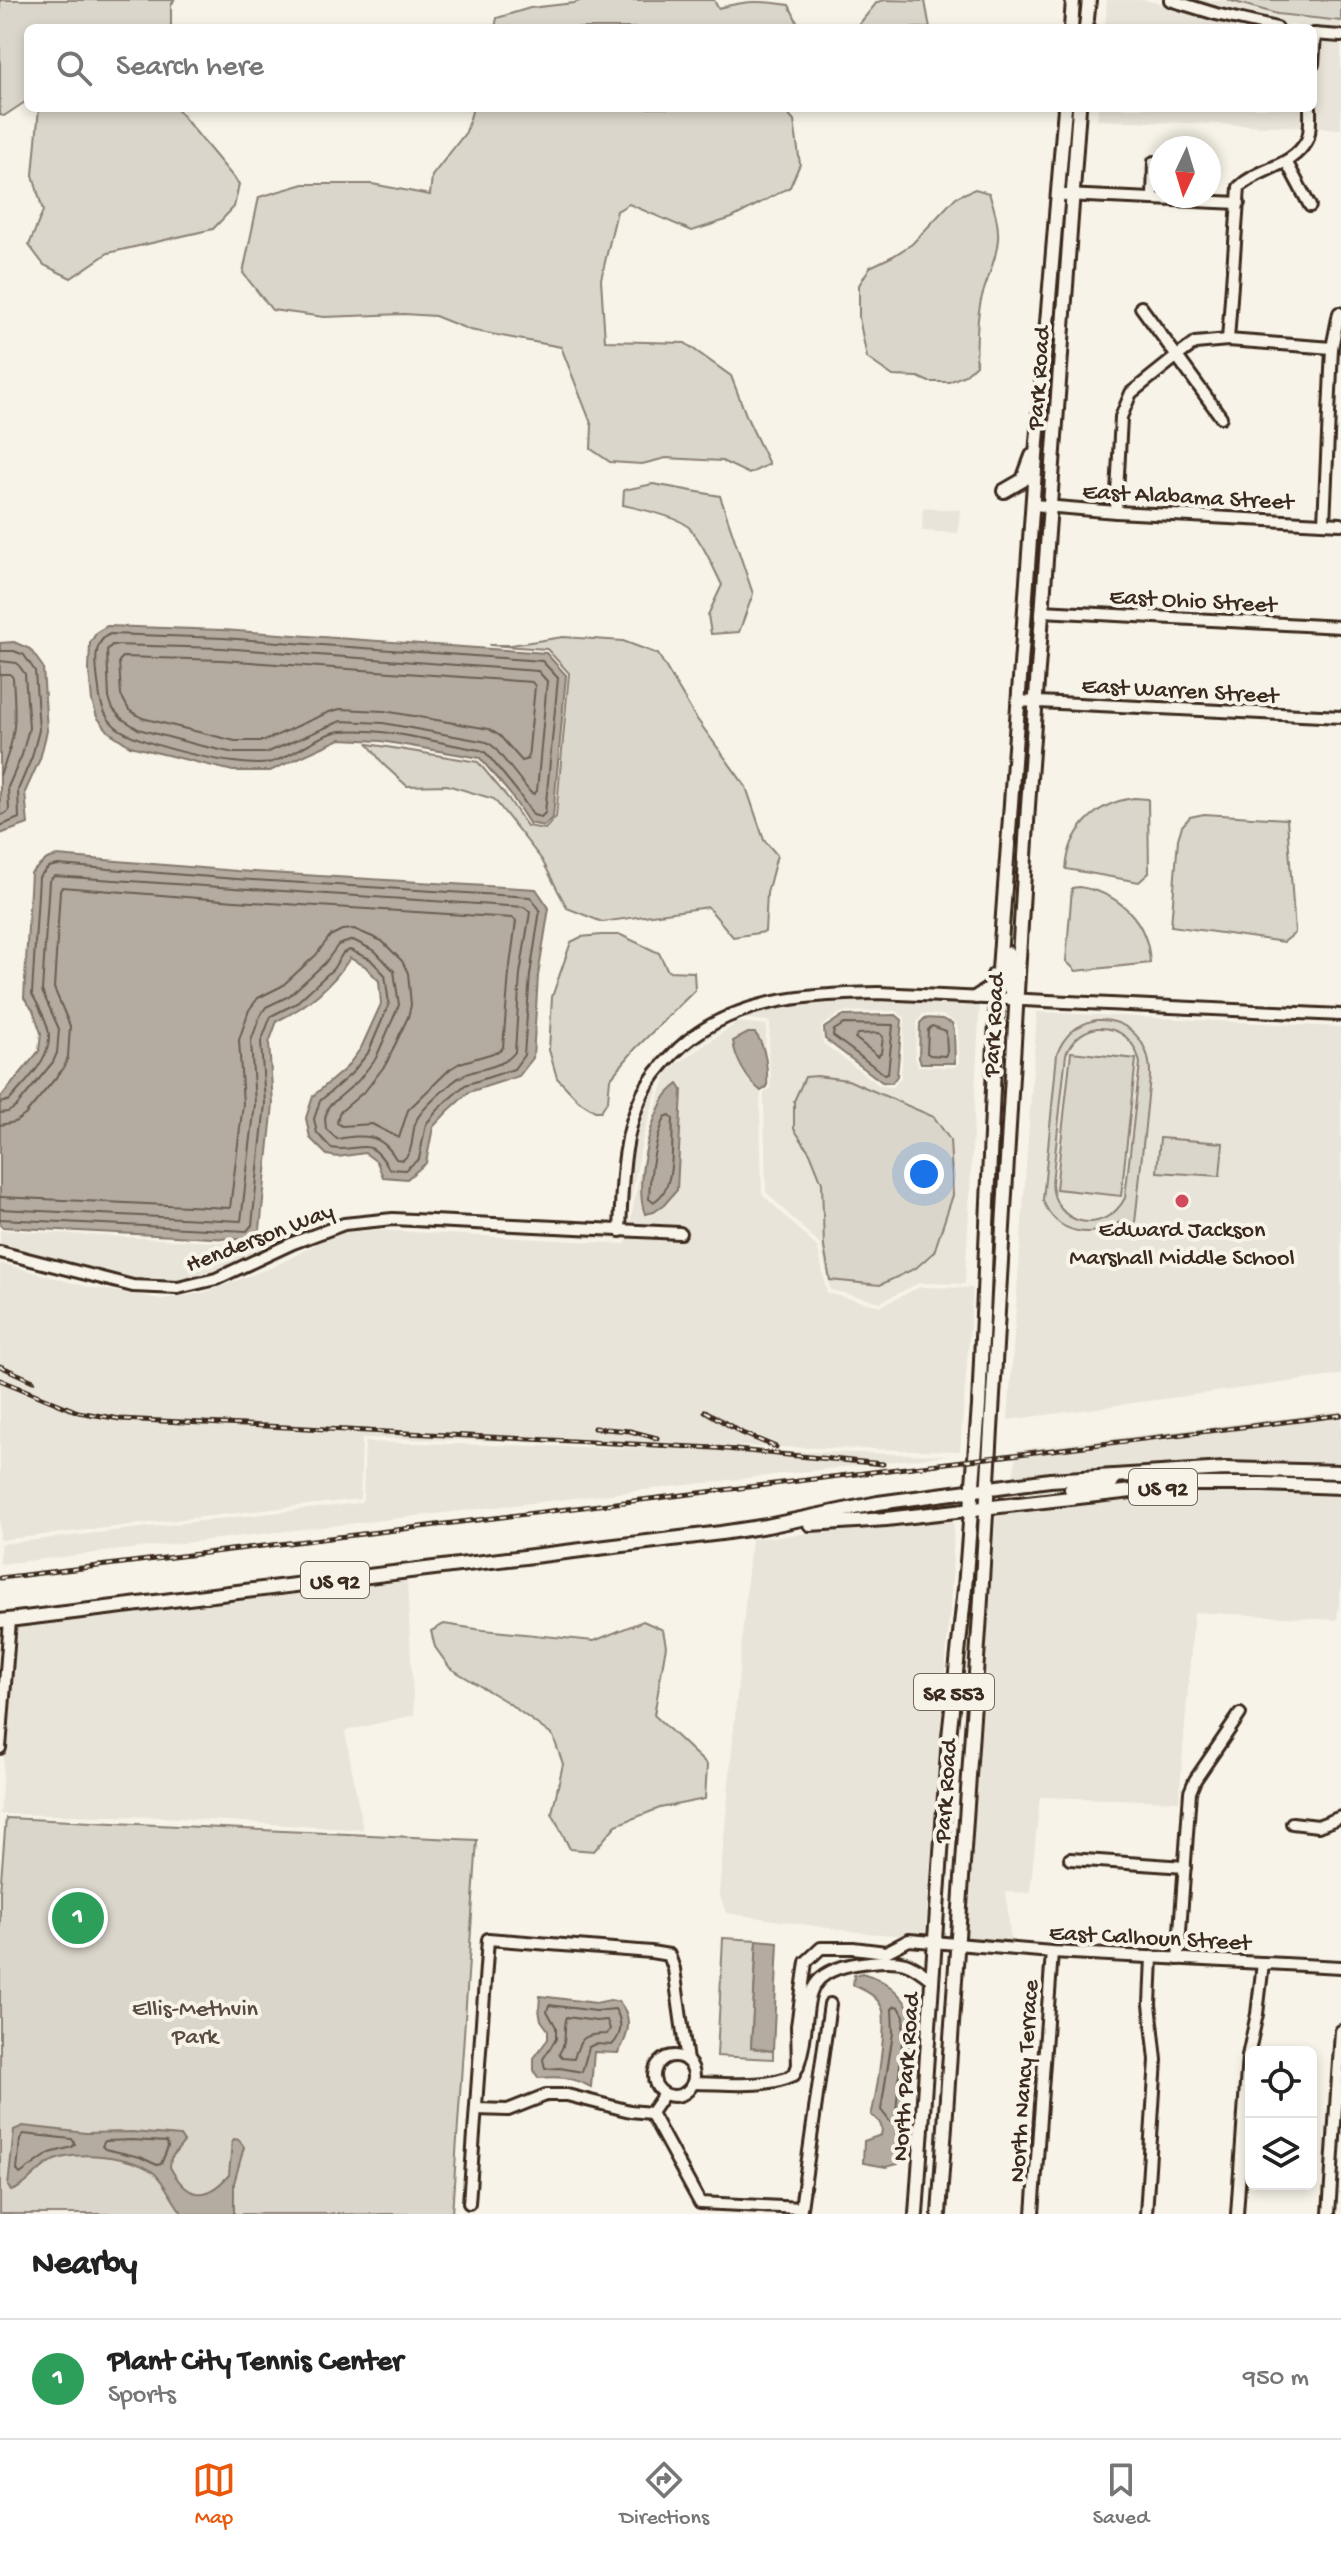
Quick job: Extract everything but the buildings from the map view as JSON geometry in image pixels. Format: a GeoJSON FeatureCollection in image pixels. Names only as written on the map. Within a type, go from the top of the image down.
{"type":"FeatureCollection","features":[{"type":"Feature","properties":{"kind":"main road"},"geometry":{"type":"LineString","coordinates":[[1071,24],[1073,0]]}},
{"type":"Feature","properties":{"kind":"main road"},"geometry":{"type":"LineString","coordinates":[[1085,24],[1086,0]]}},
{"type":"Feature","properties":{"kind":"main road"},"geometry":{"type":"LineString","coordinates":[[1067,112],[1065,187],[1073,196]]}},
{"type":"Feature","properties":{"kind":"main road","name":"Park Road"},"geometry":{"type":"LineString","coordinates":[[935,1943],[949,1737],[971,1509],[982,1496],[979,1406],[997,998],[1037,442],[1067,112]]}},
{"type":"Feature","properties":{"kind":"main road","name":"Park Road"},"geometry":{"type":"LineString","coordinates":[[957,1944],[982,1496],[1035,703],[1079,112]]}},
{"type":"Feature","properties":{"kind":"main road"},"geometry":{"type":"LineString","coordinates":[[1042,389],[1046,407],[1041,488],[1043,499],[1049,507]]}},
{"type":"Feature","properties":{"kind":"main road"},"geometry":{"type":"LineString","coordinates":[[1004,491],[1023,480],[1037,442]]}},
{"type":"Feature","properties":{"kind":"main road"},"geometry":{"type":"LineString","coordinates":[[1028,581],[1032,602],[1028,683],[1029,694],[1035,703]]}},
{"type":"Feature","properties":{"kind":"main road"},"geometry":{"type":"LineString","coordinates":[[976,997],[990,988],[999,907],[1006,880]]}},
{"type":"Feature","properties":{"kind":"main road"},"geometry":{"type":"LineString","coordinates":[[1006,880],[1009,912],[1007,975],[1016,999]]}},
{"type":"Feature","properties":{"kind":"main road"},"geometry":{"type":"LineString","coordinates":[[997,998],[1008,1020],[1004,1113],[1009,1126]]}},
{"type":"Feature","properties":{"kind":"main road","name":"US 92"},"geometry":{"type":"LineString","coordinates":[[5,1620],[767,1526],[886,1519],[971,1509],[982,1496],[1063,1479],[1225,1469],[1341,1472]]}},
{"type":"Feature","properties":{"kind":"main road","name":"US 92"},"geometry":{"type":"LineString","coordinates":[[767,1526],[878,1503],[1193,1484],[1341,1487]]}},
{"type":"Feature","properties":{"kind":"main road","name":"North Park Road"},"geometry":{"type":"LineString","coordinates":[[916,2214],[935,1943]]}},
{"type":"Feature","properties":{"kind":"main road","name":"North Park Road"},"geometry":{"type":"LineString","coordinates":[[939,2214],[957,1944]]}},
{"type":"Feature","properties":{"kind":"street"},"geometry":{"type":"LineString","coordinates":[[1086,24],[1097,0]]}},
{"type":"Feature","properties":{"kind":"street"},"geometry":{"type":"LineString","coordinates":[[1170,0],[1260,24]]}},
{"type":"Feature","properties":{"kind":"street"},"geometry":{"type":"LineString","coordinates":[[1317,34],[1341,36]]}},
{"type":"Feature","properties":{"kind":"street"},"geometry":{"type":"LineString","coordinates":[[1228,340],[1239,187],[1250,176],[1287,163],[1308,139],[1310,112]]}},
{"type":"Feature","properties":{"kind":"street"},"geometry":{"type":"LineString","coordinates":[[1287,163],[1310,206]]}},
{"type":"Feature","properties":{"kind":"street"},"geometry":{"type":"LineString","coordinates":[[1057,194],[1149,199]]}},
{"type":"Feature","properties":{"kind":"street"},"geometry":{"type":"LineString","coordinates":[[1221,202],[1239,203]]}},
{"type":"Feature","properties":{"kind":"street"},"geometry":{"type":"LineString","coordinates":[[1141,307],[1221,417]]}},
{"type":"Feature","properties":{"kind":"street"},"geometry":{"type":"LineString","coordinates":[[1324,523],[1332,348],[1339,313]]}},
{"type":"Feature","properties":{"kind":"street"},"geometry":{"type":"LineString","coordinates":[[1116,512],[1121,417],[1131,393],[1176,357],[1195,343],[1228,340],[1332,348]]}},
{"type":"Feature","properties":{"kind":"street","name":"East Alabama Street"},"geometry":{"type":"LineString","coordinates":[[1033,505],[1341,524]]}},
{"type":"Feature","properties":{"kind":"street","name":"East Ohio Street"},"geometry":{"type":"LineString","coordinates":[[1042,611],[1341,627]]}},
{"type":"Feature","properties":{"kind":"street","name":"East Warren Street"},"geometry":{"type":"LineString","coordinates":[[1018,701],[1341,717]]}},
{"type":"Feature","properties":{"kind":"street"},"geometry":{"type":"LineString","coordinates":[[620,1231],[622,1182],[629,1135],[643,1093],[662,1065],[685,1042],[709,1024],[732,1013],[771,1003],[831,994],[878,993],[1341,1015]]}},
{"type":"Feature","properties":{"kind":"street","name":"Henderson Way"},"geometry":{"type":"LineString","coordinates":[[0,1252],[133,1286],[178,1288],[216,1279],[293,1243],[344,1224],[393,1219],[680,1233]]}},
{"type":"Feature","properties":{"kind":"street"},"geometry":{"type":"LineString","coordinates":[[0,1748],[5,1620]]}},
{"type":"Feature","properties":{"kind":"street"},"geometry":{"type":"LineString","coordinates":[[1178,1959],[1190,1792],[1240,1714]]}},
{"type":"Feature","properties":{"kind":"street"},"geometry":{"type":"LineString","coordinates":[[1292,1823],[1318,1826],[1341,1817]]}},
{"type":"Feature","properties":{"kind":"street"},"geometry":{"type":"LineString","coordinates":[[1070,1859],[1185,1867]]}},
{"type":"Feature","properties":{"kind":"street"},"geometry":{"type":"LineString","coordinates":[[469,2203],[488,1939],[669,1955],[674,1969],[687,2061]]}},
{"type":"Feature","properties":{"kind":"street","name":"East Calhoun Street"},"geometry":{"type":"LineString","coordinates":[[886,1956],[909,1940],[1052,1952],[1341,1967]]}},
{"type":"Feature","properties":{"kind":"street"},"geometry":{"type":"LineString","coordinates":[[693,2083],[766,2083],[794,2075],[803,2055],[806,1962],[821,1948],[842,1948],[912,1963],[933,1981]]}},
{"type":"Feature","properties":{"kind":"street"},"geometry":{"type":"LineString","coordinates":[[842,1948],[844,1964]]}},
{"type":"Feature","properties":{"kind":"street","name":"North Nancy Terrace"},"geometry":{"type":"LineString","coordinates":[[1033,2214],[1052,1952]]}},
{"type":"Feature","properties":{"kind":"street"},"geometry":{"type":"LineString","coordinates":[[798,2067],[797,2026],[807,1989],[819,1977],[844,1964],[886,1956]]}},
{"type":"Feature","properties":{"kind":"street"},"geometry":{"type":"LineString","coordinates":[[1146,2214],[1156,2060],[1150,2004],[1152,1957]]}},
{"type":"Feature","properties":{"kind":"street"},"geometry":{"type":"LineString","coordinates":[[1237,2214],[1248,2056],[1263,1963]]}},
{"type":"Feature","properties":{"kind":"street"},"geometry":{"type":"LineString","coordinates":[[651,2113],[700,2203],[801,2208],[830,2004]]}},
{"type":"Feature","properties":{"kind":"street"},"geometry":{"type":"LineString","coordinates":[[1329,2214],[1341,2031]]}},
{"type":"Feature","properties":{"kind":"street"},"geometry":{"type":"LineString","coordinates":[[803,2055],[823,2057]]}},
{"type":"Feature","properties":{"kind":"street"},"geometry":{"type":"LineString","coordinates":[[677,2056],[693,2068],[693,2083],[687,2093],[674,2097],[657,2088],[654,2075],[659,2063],[677,2056]]}},
{"type":"Feature","properties":{"kind":"street"},"geometry":{"type":"LineString","coordinates":[[651,2113],[664,2094]]}},
{"type":"Feature","properties":{"kind":"street"},"geometry":{"type":"LineString","coordinates":[[476,2109],[508,2110],[546,2095],[567,2095],[630,2111],[651,2113]]}},
{"type":"Feature","properties":{"kind":"shaded area"},"geometry":{"type":"Polygon","coordinates":[[[1107,0],[1142,0],[1239,24],[1105,24],[1107,0]]]}},
{"type":"Feature","properties":{"kind":"shaded area"},"geometry":{"type":"Polygon","coordinates":[[[1185,0],[1228,0],[1277,14],[1341,21],[1341,32],[1317,28],[1317,24],[1252,19],[1185,0]]]}},
{"type":"Feature","properties":{"kind":"shaded area"},"geometry":{"type":"Polygon","coordinates":[[[1319,39],[1341,41],[1341,129],[1313,127],[1314,112],[1317,112],[1319,39]]]}},
{"type":"Feature","properties":{"kind":"shaded area"},"geometry":{"type":"Polygon","coordinates":[[[1098,112],[1306,112],[1305,127],[1097,120],[1098,112]]]}},
{"type":"Feature","properties":{"kind":"shaded area"},"geometry":{"type":"Polygon","coordinates":[[[923,508],[960,510],[958,533],[922,531],[923,508]]]}},
{"type":"Feature","properties":{"kind":"shaded area"},"geometry":{"type":"Polygon","coordinates":[[[910,989],[971,995],[974,1003],[980,1000],[965,1284],[919,1283],[881,1302],[830,1290],[821,1246],[766,1192],[764,1093],[770,1089],[770,1024],[739,1018],[664,1069],[643,1138],[623,1240],[377,1226],[338,1230],[274,1262],[202,1289],[162,1295],[89,1283],[0,1259],[0,1230],[250,1244],[256,1239],[394,1214],[621,1233],[631,1135],[645,1091],[675,1050],[713,1020],[791,998],[910,989]],[[896,1011],[842,1012],[821,1026],[823,1043],[880,1086],[893,1087],[901,1077],[905,1018],[896,1011]],[[923,1014],[917,1022],[915,1057],[918,1066],[955,1067],[959,1063],[959,1051],[955,1022],[942,1015],[923,1014]],[[876,1091],[794,1129],[810,1153],[822,1183],[824,1247],[900,1274],[916,1268],[934,1252],[953,1195],[893,1099],[876,1091]]]}},
{"type":"Feature","properties":{"kind":"shaded area","name":"Edward Jackson Marshall Middle School"},"geometry":{"type":"Polygon","coordinates":[[[1037,1012],[1341,1027],[1341,1375],[1008,1420],[1037,1012]]]}},
{"type":"Feature","properties":{"kind":"shaded area"},"geometry":{"type":"Polygon","coordinates":[[[738,1022],[767,1025],[760,1105],[762,1194],[818,1248],[827,1293],[881,1306],[920,1287],[973,1288],[960,1451],[362,1438],[360,1499],[0,1540],[0,1263],[89,1287],[162,1299],[203,1293],[275,1266],[338,1233],[377,1230],[626,1244],[646,1139],[667,1071],[738,1022]]]}},
{"type":"Feature","properties":{"kind":"shaded area"},"geometry":{"type":"Polygon","coordinates":[[[1341,1411],[1341,1468],[1225,1464],[1013,1480],[1017,1450],[1341,1411]]]}},
{"type":"Feature","properties":{"kind":"shaded area"},"geometry":{"type":"Polygon","coordinates":[[[365,1442],[948,1455],[0,1564],[0,1544],[360,1503],[363,1499],[365,1442]]]}},
{"type":"Feature","properties":{"kind":"shaded area"},"geometry":{"type":"Polygon","coordinates":[[[1225,1473],[1341,1477],[1341,1482],[1111,1487],[1125,1480],[1225,1473]]]}},
{"type":"Feature","properties":{"kind":"shaded area"},"geometry":{"type":"Polygon","coordinates":[[[1193,1489],[1341,1491],[1341,1586],[1337,1620],[1194,1612],[1179,1801],[1040,1797],[1030,1893],[1006,1892],[1011,1944],[965,1940],[998,1511],[1193,1489]]]}},
{"type":"Feature","properties":{"kind":"shaded area"},"geometry":{"type":"Polygon","coordinates":[[[954,1519],[925,1937],[864,1933],[726,1913],[719,1893],[751,1539],[954,1519]]]}},
{"type":"Feature","properties":{"kind":"shaded area"},"geometry":{"type":"Polygon","coordinates":[[[407,1581],[414,1715],[345,1731],[363,1830],[165,1817],[0,1814],[13,1628],[407,1581]]]}},
{"type":"Feature","properties":{"kind":"green space"},"geometry":{"type":"Polygon","coordinates":[[[0,0],[174,0],[171,24],[24,24],[24,103],[4,116],[0,115],[0,0]]]}},
{"type":"Feature","properties":{"kind":"green space"},"geometry":{"type":"Polygon","coordinates":[[[582,0],[714,0],[718,8],[753,2],[779,3],[789,5],[798,24],[496,24],[497,18],[530,8],[582,0]]]}},
{"type":"Feature","properties":{"kind":"green space"},"geometry":{"type":"Polygon","coordinates":[[[1228,0],[1341,0],[1341,21],[1277,14],[1228,0]]]}},
{"type":"Feature","properties":{"kind":"green space"},"geometry":{"type":"Polygon","coordinates":[[[925,1],[929,24],[859,24],[877,2],[925,1]]]}},
{"type":"Feature","properties":{"kind":"green space"},"geometry":{"type":"Polygon","coordinates":[[[39,112],[179,112],[239,184],[234,207],[213,229],[108,253],[71,278],[44,265],[29,245],[43,211],[33,175],[39,112]]]}},
{"type":"Feature","properties":{"kind":"green space"},"geometry":{"type":"Polygon","coordinates":[[[472,112],[786,112],[794,121],[800,164],[790,187],[732,218],[692,231],[629,204],[617,211],[601,279],[605,341],[685,343],[731,376],[769,464],[749,474],[722,461],[666,458],[642,464],[610,462],[591,449],[592,426],[561,347],[470,330],[435,316],[324,317],[272,310],[243,273],[259,197],[304,184],[372,184],[430,195],[432,176],[466,132],[472,112]]]}},
{"type":"Feature","properties":{"kind":"green space"},"geometry":{"type":"Polygon","coordinates":[[[975,189],[989,193],[998,232],[996,252],[981,299],[976,365],[965,375],[949,382],[893,376],[867,358],[859,318],[859,285],[870,267],[912,244],[956,197],[975,189]]]}},
{"type":"Feature","properties":{"kind":"green space"},"geometry":{"type":"Polygon","coordinates":[[[653,484],[720,496],[753,594],[739,632],[711,634],[708,615],[722,585],[706,552],[690,529],[672,518],[623,505],[624,490],[653,484]]]}},
{"type":"Feature","properties":{"kind":"green space"},"geometry":{"type":"Polygon","coordinates":[[[563,637],[623,641],[658,654],[694,715],[746,787],[764,840],[777,855],[767,893],[765,932],[733,937],[708,907],[602,922],[567,908],[542,860],[494,799],[447,785],[407,786],[384,765],[368,744],[478,762],[527,826],[545,829],[556,817],[569,673],[547,649],[489,645],[563,637]]]}},
{"type":"Feature","properties":{"kind":"green space"},"geometry":{"type":"Polygon","coordinates":[[[1134,798],[1148,799],[1149,873],[1139,882],[1066,869],[1072,842],[1086,821],[1107,806],[1134,798]]]}},
{"type":"Feature","properties":{"kind":"green space"},"geometry":{"type":"Polygon","coordinates":[[[1204,814],[1287,819],[1295,933],[1284,942],[1171,926],[1178,839],[1182,826],[1190,817],[1204,814]]]}},
{"type":"Feature","properties":{"kind":"green space"},"geometry":{"type":"Polygon","coordinates":[[[1079,887],[1107,896],[1129,912],[1144,934],[1150,963],[1076,971],[1066,961],[1072,888],[1079,887]]]}},
{"type":"Feature","properties":{"kind":"green space"},"geometry":{"type":"Polygon","coordinates":[[[621,935],[659,953],[668,971],[694,972],[695,990],[635,1049],[610,1079],[608,1100],[601,1111],[595,1111],[579,1101],[557,1078],[549,1050],[552,997],[571,942],[581,937],[621,935]]]}},
{"type":"Feature","properties":{"kind":"green space"},"geometry":{"type":"Polygon","coordinates":[[[1089,1022],[1119,1023],[1136,1035],[1147,1054],[1150,1077],[1134,1233],[1122,1232],[1123,1220],[1101,1230],[1077,1231],[1057,1221],[1043,1200],[1057,1054],[1067,1036],[1089,1022]],[[1105,1028],[1091,1029],[1082,1034],[1074,1040],[1066,1054],[1052,1183],[1061,1209],[1082,1221],[1094,1222],[1105,1218],[1125,1198],[1140,1063],[1125,1036],[1105,1028]]]}},
{"type":"Feature","properties":{"kind":"green space"},"geometry":{"type":"Polygon","coordinates":[[[1071,1052],[1136,1059],[1121,1196],[1056,1189],[1071,1052]]]}},
{"type":"Feature","properties":{"kind":"green space"},"geometry":{"type":"Polygon","coordinates":[[[805,1077],[848,1080],[934,1117],[950,1140],[953,1195],[934,1252],[916,1268],[880,1285],[830,1280],[824,1247],[822,1183],[810,1153],[794,1129],[794,1101],[805,1077]]]}},
{"type":"Feature","properties":{"kind":"green space"},"geometry":{"type":"Polygon","coordinates":[[[1160,1138],[1223,1143],[1220,1176],[1157,1172],[1160,1138]]]}},
{"type":"Feature","properties":{"kind":"green space"},"geometry":{"type":"Polygon","coordinates":[[[643,1621],[663,1630],[666,1646],[654,1715],[707,1765],[705,1799],[660,1808],[616,1825],[594,1851],[570,1849],[552,1813],[563,1764],[553,1736],[507,1702],[450,1668],[435,1647],[431,1631],[444,1624],[594,1641],[643,1621]]]}},
{"type":"Feature","properties":{"kind":"green space","name":"Ellis-Methvin Park"},"geometry":{"type":"Polygon","coordinates":[[[6,1818],[477,1840],[452,2214],[0,2214],[0,1892],[6,1818]]]}},
{"type":"Feature","properties":{"kind":"green space"},"geometry":{"type":"Polygon","coordinates":[[[723,1938],[757,1940],[751,2048],[773,2051],[773,2059],[717,2056],[723,1938]]]}},
{"type":"Feature","properties":{"kind":"water"},"geometry":{"type":"Polygon","coordinates":[[[107,626],[223,630],[546,653],[566,675],[553,817],[544,826],[529,823],[511,795],[480,758],[381,741],[340,739],[270,771],[233,771],[130,746],[109,732],[97,717],[92,701],[90,643],[97,632],[107,626]]]}},
{"type":"Feature","properties":{"kind":"water"},"geometry":{"type":"Polygon","coordinates":[[[14,642],[30,649],[43,667],[47,731],[40,759],[25,792],[28,824],[0,834],[0,643],[14,642]]]}},
{"type":"Feature","properties":{"kind":"water"},"geometry":{"type":"Polygon","coordinates":[[[57,856],[237,871],[536,889],[549,908],[538,976],[533,1058],[519,1076],[469,1092],[448,1111],[433,1127],[426,1163],[407,1179],[383,1177],[377,1162],[365,1153],[338,1157],[327,1155],[310,1138],[306,1118],[313,1096],[346,1068],[361,1048],[381,1004],[379,981],[365,966],[350,958],[318,995],[277,1021],[269,1043],[273,1104],[260,1229],[250,1240],[2,1227],[0,1098],[39,1051],[41,1033],[33,1010],[24,998],[31,873],[47,859],[57,856]]]}},
{"type":"Feature","properties":{"kind":"water"},"geometry":{"type":"Polygon","coordinates":[[[896,1015],[902,1020],[897,1076],[892,1083],[882,1082],[825,1039],[824,1028],[842,1016],[896,1015]]]}},
{"type":"Feature","properties":{"kind":"water"},"geometry":{"type":"Polygon","coordinates":[[[925,1018],[952,1023],[955,1063],[921,1063],[920,1023],[925,1018]]]}},
{"type":"Feature","properties":{"kind":"water"},"geometry":{"type":"Polygon","coordinates":[[[755,1033],[764,1051],[767,1087],[761,1091],[747,1075],[734,1048],[733,1041],[755,1033]]]}},
{"type":"Feature","properties":{"kind":"water"},"geometry":{"type":"Polygon","coordinates":[[[678,1084],[682,1090],[677,1190],[664,1205],[645,1214],[641,1187],[649,1138],[665,1097],[678,1084]]]}},
{"type":"Feature","properties":{"kind":"water"},"geometry":{"type":"Polygon","coordinates":[[[757,1940],[778,1942],[773,2051],[751,2048],[757,1940]]]}},
{"type":"Feature","properties":{"kind":"water"},"geometry":{"type":"Polygon","coordinates":[[[862,1973],[892,1988],[912,2013],[898,2164],[886,2167],[863,2163],[864,2141],[882,2132],[880,2124],[871,2115],[884,2028],[882,2008],[877,2000],[853,1985],[854,1975],[862,1973]]]}},
{"type":"Feature","properties":{"kind":"water"},"geometry":{"type":"Polygon","coordinates":[[[540,1996],[596,2003],[610,2000],[619,2002],[624,2008],[628,2028],[624,2041],[618,2053],[594,2052],[591,2087],[565,2078],[538,2078],[534,2058],[548,2039],[548,2030],[539,2010],[540,1996]]]}},
{"type":"Feature","properties":{"kind":"water"},"geometry":{"type":"Polygon","coordinates":[[[23,2126],[86,2133],[132,2132],[180,2136],[184,2142],[171,2158],[170,2167],[183,2186],[197,2193],[212,2190],[229,2175],[232,2141],[239,2140],[244,2147],[234,2183],[234,2214],[183,2214],[154,2173],[133,2162],[104,2156],[61,2158],[46,2165],[22,2186],[11,2191],[8,2186],[14,2130],[23,2126]]]}},
{"type":"Feature","properties":{"kind":"railway"},"geometry":{"type":"LineString","coordinates":[[0,1366],[33,1381]]}},
{"type":"Feature","properties":{"kind":"railway"},"geometry":{"type":"LineString","coordinates":[[0,1380],[78,1412],[120,1419],[715,1448],[883,1464]]}},
{"type":"Feature","properties":{"kind":"railway"},"geometry":{"type":"LineString","coordinates":[[705,1411],[742,1433],[776,1447]]}},
{"type":"Feature","properties":{"kind":"railway"},"geometry":{"type":"LineString","coordinates":[[0,1578],[1341,1415]]}},
{"type":"Feature","properties":{"kind":"railway"},"geometry":{"type":"LineString","coordinates":[[594,1428],[630,1431],[657,1438]]}},
{"type":"Feature","properties":{"kind":"place","name":"Edward Jackson Marshall Middle School"},"geometry":{"type":"Point","coordinates":[1182,1201]}},
{"type":"Feature","properties":{"kind":"place","name":"Plant City Tennis Center"},"geometry":{"type":"Point","coordinates":[78,1918]}}]}
